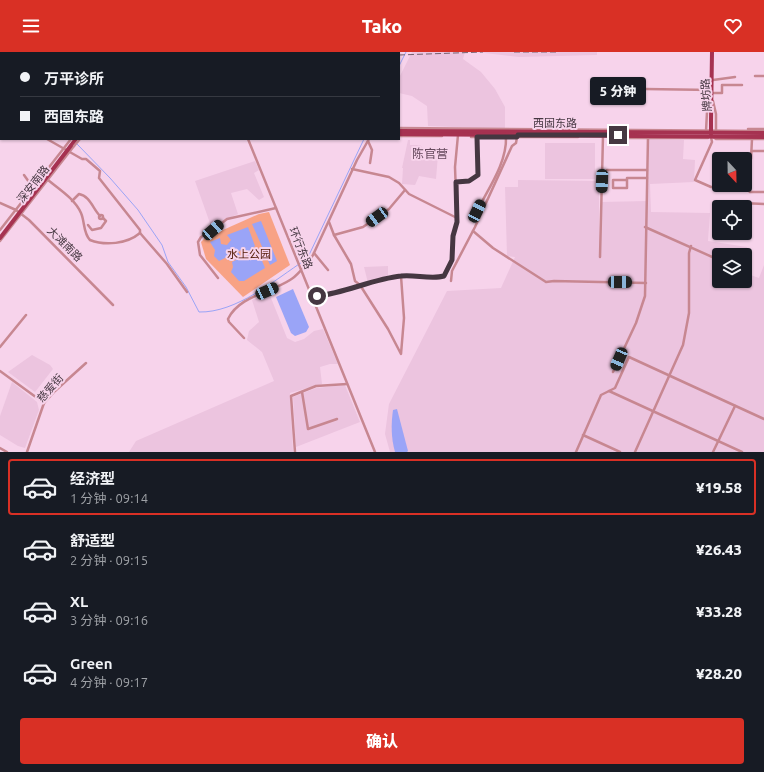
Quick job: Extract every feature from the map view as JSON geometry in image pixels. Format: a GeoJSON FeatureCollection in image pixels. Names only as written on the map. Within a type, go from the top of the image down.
{"type":"FeatureCollection","features":[{"type":"Feature","properties":{"kind":"main road","name":"牌坊路"},"geometry":{"type":"LineString","coordinates":[[711,133],[712,52]]}},
{"type":"Feature","properties":{"kind":"main road","name":"西固东路"},"geometry":{"type":"LineString","coordinates":[[400,129],[650,135]]}},
{"type":"Feature","properties":{"kind":"main road"},"geometry":{"type":"LineString","coordinates":[[711,133],[764,131]]}},
{"type":"Feature","properties":{"kind":"main road"},"geometry":{"type":"LineString","coordinates":[[711,133],[764,138]]}},
{"type":"Feature","properties":{"kind":"main road","name":"西固东路"},"geometry":{"type":"LineString","coordinates":[[400,135],[603,136],[711,133]]}},
{"type":"Feature","properties":{"kind":"main road","name":"深安南路"},"geometry":{"type":"LineString","coordinates":[[0,233],[72,142]]}},
{"type":"Feature","properties":{"kind":"main road","name":"深安南路"},"geometry":{"type":"LineString","coordinates":[[0,238],[34,188],[67,150]]}},
{"type":"Feature","properties":{"kind":"street","name":"牌坊路"},"geometry":{"type":"LineString","coordinates":[[711,133],[713,80],[712,52]]}},
{"type":"Feature","properties":{"kind":"street"},"geometry":{"type":"LineString","coordinates":[[712,52],[712,91]]}},
{"type":"Feature","properties":{"kind":"street"},"geometry":{"type":"LineString","coordinates":[[755,76],[764,76]]}},
{"type":"Feature","properties":{"kind":"street"},"geometry":{"type":"LineString","coordinates":[[713,80],[735,77]]}},
{"type":"Feature","properties":{"kind":"street"},"geometry":{"type":"LineString","coordinates":[[645,89],[712,91],[722,94],[722,85],[742,85]]}},
{"type":"Feature","properties":{"kind":"street","name":"牌坊路"},"geometry":{"type":"LineString","coordinates":[[711,133],[712,91]]}},
{"type":"Feature","properties":{"kind":"street"},"geometry":{"type":"LineString","coordinates":[[400,129],[711,133],[716,139],[764,138]]}},
{"type":"Feature","properties":{"kind":"street"},"geometry":{"type":"LineString","coordinates":[[748,129],[764,131]]}},
{"type":"Feature","properties":{"kind":"street"},"geometry":{"type":"LineString","coordinates":[[613,372],[640,312],[645,296],[645,227],[650,135],[705,139],[711,133]]}},
{"type":"Feature","properties":{"kind":"street"},"geometry":{"type":"LineString","coordinates":[[711,133],[712,142],[695,180],[712,187]]}},
{"type":"Feature","properties":{"kind":"street"},"geometry":{"type":"LineString","coordinates":[[312,296],[339,293],[401,276],[444,276],[452,260],[453,236],[457,218],[455,161],[458,135],[477,137],[506,136],[505,153],[477,211]]}},
{"type":"Feature","properties":{"kind":"street"},"geometry":{"type":"LineString","coordinates":[[451,281],[452,271],[512,146],[516,143],[517,136]]}},
{"type":"Feature","properties":{"kind":"street"},"geometry":{"type":"LineString","coordinates":[[600,257],[603,136]]}},
{"type":"Feature","properties":{"kind":"street"},"geometry":{"type":"LineString","coordinates":[[456,182],[469,181],[478,175],[477,137]]}},
{"type":"Feature","properties":{"kind":"street"},"geometry":{"type":"LineString","coordinates":[[752,139],[752,151],[764,151]]}},
{"type":"Feature","properties":{"kind":"street"},"geometry":{"type":"LineString","coordinates":[[49,140],[82,159],[86,159],[100,171],[99,178],[140,230],[140,233],[167,264],[187,292]]}},
{"type":"Feature","properties":{"kind":"street","name":"环行东路"},"geometry":{"type":"LineString","coordinates":[[248,140],[375,452]]}},
{"type":"Feature","properties":{"kind":"street"},"geometry":{"type":"LineString","coordinates":[[369,140],[372,150],[370,163]]}},
{"type":"Feature","properties":{"kind":"street"},"geometry":{"type":"LineString","coordinates":[[244,338],[229,322],[228,319],[232,311],[262,292],[290,280],[314,253],[352,170],[369,140]]}},
{"type":"Feature","properties":{"kind":"street","name":"深安南路"},"geometry":{"type":"LineString","coordinates":[[0,230],[48,180],[67,150]]}},
{"type":"Feature","properties":{"kind":"street"},"geometry":{"type":"LineString","coordinates":[[352,170],[389,177],[396,181],[409,194],[457,218]]}},
{"type":"Feature","properties":{"kind":"street"},"geometry":{"type":"LineString","coordinates":[[607,170],[647,170]]}},
{"type":"Feature","properties":{"kind":"street"},"geometry":{"type":"LineString","coordinates":[[24,175],[34,188]]}},
{"type":"Feature","properties":{"kind":"street"},"geometry":{"type":"LineString","coordinates":[[627,180],[626,188],[613,188],[613,180],[647,178]]}},
{"type":"Feature","properties":{"kind":"street"},"geometry":{"type":"LineString","coordinates":[[48,180],[72,201],[82,214],[86,234],[90,240],[100,243],[115,243],[124,241],[140,233]]}},
{"type":"Feature","properties":{"kind":"street"},"geometry":{"type":"LineString","coordinates":[[334,235],[363,227],[389,209],[405,190]]}},
{"type":"Feature","properties":{"kind":"street"},"geometry":{"type":"LineString","coordinates":[[752,192],[764,192]]}},
{"type":"Feature","properties":{"kind":"street"},"geometry":{"type":"LineString","coordinates":[[72,201],[79,194],[83,194],[93,204],[100,216],[100,219],[103,218],[106,221],[101,228],[92,230],[88,226]]}},
{"type":"Feature","properties":{"kind":"street","name":"大滩南路"},"geometry":{"type":"LineString","coordinates":[[0,203],[30,220],[113,305]]}},
{"type":"Feature","properties":{"kind":"street"},"geometry":{"type":"LineString","coordinates":[[752,203],[764,204]]}},
{"type":"Feature","properties":{"kind":"street"},"geometry":{"type":"LineString","coordinates":[[218,278],[200,255],[198,242],[200,237],[213,230],[227,219],[276,208]]}},
{"type":"Feature","properties":{"kind":"street","name":"深安南路"},"geometry":{"type":"LineString","coordinates":[[0,241],[18,212]]}},
{"type":"Feature","properties":{"kind":"street"},"geometry":{"type":"LineString","coordinates":[[329,222],[334,235],[351,264],[355,281],[360,286],[388,329],[401,354],[404,318],[401,276]]}},
{"type":"Feature","properties":{"kind":"street"},"geometry":{"type":"LineString","coordinates":[[645,227],[712,256]]}},
{"type":"Feature","properties":{"kind":"street"},"geometry":{"type":"LineString","coordinates":[[473,230],[493,248],[546,282],[646,283]]}},
{"type":"Feature","properties":{"kind":"street"},"geometry":{"type":"LineString","coordinates":[[635,452],[682,347],[688,321],[689,253],[691,246]]}},
{"type":"Feature","properties":{"kind":"street"},"geometry":{"type":"LineString","coordinates":[[314,253],[328,270]]}},
{"type":"Feature","properties":{"kind":"street"},"geometry":{"type":"LineString","coordinates":[[0,347],[26,315]]}},
{"type":"Feature","properties":{"kind":"street"},"geometry":{"type":"LineString","coordinates":[[576,452],[601,395],[615,388],[629,357],[764,419]]}},
{"type":"Feature","properties":{"kind":"street","name":"慈爱街"},"geometry":{"type":"LineString","coordinates":[[27,452],[44,403],[86,363]]}},
{"type":"Feature","properties":{"kind":"street"},"geometry":{"type":"LineString","coordinates":[[0,371],[44,403]]}},
{"type":"Feature","properties":{"kind":"street"},"geometry":{"type":"LineString","coordinates":[[295,452],[291,396],[316,386],[347,384]]}},
{"type":"Feature","properties":{"kind":"street"},"geometry":{"type":"LineString","coordinates":[[609,391],[742,452]]}},
{"type":"Feature","properties":{"kind":"street"},"geometry":{"type":"LineString","coordinates":[[302,392],[308,429],[337,419]]}},
{"type":"Feature","properties":{"kind":"street"},"geometry":{"type":"LineString","coordinates":[[713,452],[735,406]]}},
{"type":"Feature","properties":{"kind":"street"},"geometry":{"type":"LineString","coordinates":[[583,435],[620,452]]}},
{"type":"Feature","properties":{"kind":"street"},"geometry":{"type":"LineString","coordinates":[[0,448],[7,452]]}},
{"type":"Feature","properties":{"kind":"shaded area"},"geometry":{"type":"Polygon","coordinates":[[[412,52],[465,52],[463,59],[481,72],[495,89],[505,107],[505,129],[428,126],[427,106],[412,96],[400,93],[400,76],[412,52]]]}},
{"type":"Feature","properties":{"kind":"shaded area"},"geometry":{"type":"Polygon","coordinates":[[[476,52],[597,52],[597,55],[519,57],[476,52]]]}},
{"type":"Feature","properties":{"kind":"shaded area"},"geometry":{"type":"Polygon","coordinates":[[[649,139],[684,140],[683,159],[695,160],[694,182],[650,184],[651,212],[710,213],[708,241],[747,247],[712,248],[712,288],[752,288],[752,276],[759,278],[764,265],[764,452],[390,452],[385,434],[389,404],[447,291],[501,288],[515,257],[507,256],[505,187],[518,187],[518,180],[599,181],[599,243],[601,202],[648,201],[649,139]]]}},
{"type":"Feature","properties":{"kind":"shaded area"},"geometry":{"type":"Polygon","coordinates":[[[408,140],[410,140],[410,145],[420,145],[423,148],[423,152],[438,155],[436,179],[419,176],[415,185],[402,184],[402,168],[408,140]]]}},
{"type":"Feature","properties":{"kind":"shaded area"},"geometry":{"type":"Polygon","coordinates":[[[545,143],[595,143],[595,179],[545,179],[545,143]]]}},
{"type":"Feature","properties":{"kind":"shaded area"},"geometry":{"type":"Polygon","coordinates":[[[255,161],[259,170],[254,173],[264,197],[259,200],[247,189],[231,193],[238,214],[211,226],[195,181],[255,161]]]}},
{"type":"Feature","properties":{"kind":"shaded area"},"geometry":{"type":"Polygon","coordinates":[[[388,266],[388,277],[368,283],[364,267],[388,266]]]}},
{"type":"Feature","properties":{"kind":"shaded area"},"geometry":{"type":"Polygon","coordinates":[[[269,293],[287,338],[295,342],[304,339],[314,331],[323,329],[338,364],[330,364],[320,367],[322,384],[290,393],[293,452],[129,452],[136,441],[274,381],[262,352],[247,340],[249,331],[259,322],[252,300],[269,293]]]}},
{"type":"Feature","properties":{"kind":"shaded area"},"geometry":{"type":"Polygon","coordinates":[[[32,355],[50,365],[53,369],[35,392],[8,372],[32,355]]]}},
{"type":"Feature","properties":{"kind":"shaded area"},"geometry":{"type":"Polygon","coordinates":[[[12,382],[37,402],[39,410],[25,448],[18,446],[0,435],[0,416],[12,382]]]}},
{"type":"Feature","properties":{"kind":"shaded area"},"geometry":{"type":"Polygon","coordinates":[[[345,385],[360,422],[296,447],[293,397],[316,388],[345,385]]]}},
{"type":"Feature","properties":{"kind":"green space","name":"水上公园"},"geometry":{"type":"Polygon","coordinates":[[[269,212],[290,265],[243,297],[206,259],[201,242],[205,238],[259,214],[269,212]]]}},
{"type":"Feature","properties":{"kind":"water"},"geometry":{"type":"Polygon","coordinates":[[[261,221],[277,261],[270,265],[252,224],[261,221]]]}},
{"type":"Feature","properties":{"kind":"water"},"geometry":{"type":"Polygon","coordinates":[[[248,227],[255,246],[253,248],[256,255],[248,256],[243,249],[238,252],[240,255],[237,259],[230,261],[227,257],[219,261],[214,256],[215,250],[210,242],[220,238],[221,244],[227,245],[231,240],[227,235],[248,227]]]}},
{"type":"Feature","properties":{"kind":"water"},"geometry":{"type":"Polygon","coordinates":[[[260,256],[265,268],[244,281],[239,281],[231,272],[233,267],[232,262],[240,258],[243,260],[260,256]]]}},
{"type":"Feature","properties":{"kind":"water"},"geometry":{"type":"Polygon","coordinates":[[[293,289],[309,327],[306,332],[295,336],[291,333],[276,297],[293,289]]]}},
{"type":"Feature","properties":{"kind":"water"},"geometry":{"type":"Polygon","coordinates":[[[397,409],[408,451],[407,452],[395,452],[392,431],[392,415],[393,410],[397,409]]]}},
{"type":"Feature","properties":{"kind":"waterway"},"geometry":{"type":"LineString","coordinates":[[400,64],[406,52]]}},
{"type":"Feature","properties":{"kind":"waterway"},"geometry":{"type":"LineString","coordinates":[[77,144],[138,210],[162,245],[168,262],[186,287],[199,312],[213,311],[241,301],[268,286],[305,260],[309,255],[364,140]]}},
{"type":"Feature","properties":{"kind":"railway"},"geometry":{"type":"LineString","coordinates":[[400,55],[483,52]]}},
{"type":"Feature","properties":{"kind":"railway"},"geometry":{"type":"LineString","coordinates":[[514,52],[557,52]]}},
{"type":"Feature","properties":{"kind":"district","name":"陈官营"},"geometry":{"type":"Point","coordinates":[430,154]}},
{"type":"Feature","properties":{"kind":"route"},"geometry":{"type":"LineString","coordinates":[[317,296],[339,293],[399,276],[444,276],[452,260],[453,236],[457,222],[456,182],[469,181],[478,175],[477,137],[517,137],[518,135],[618,135]]}}]}
